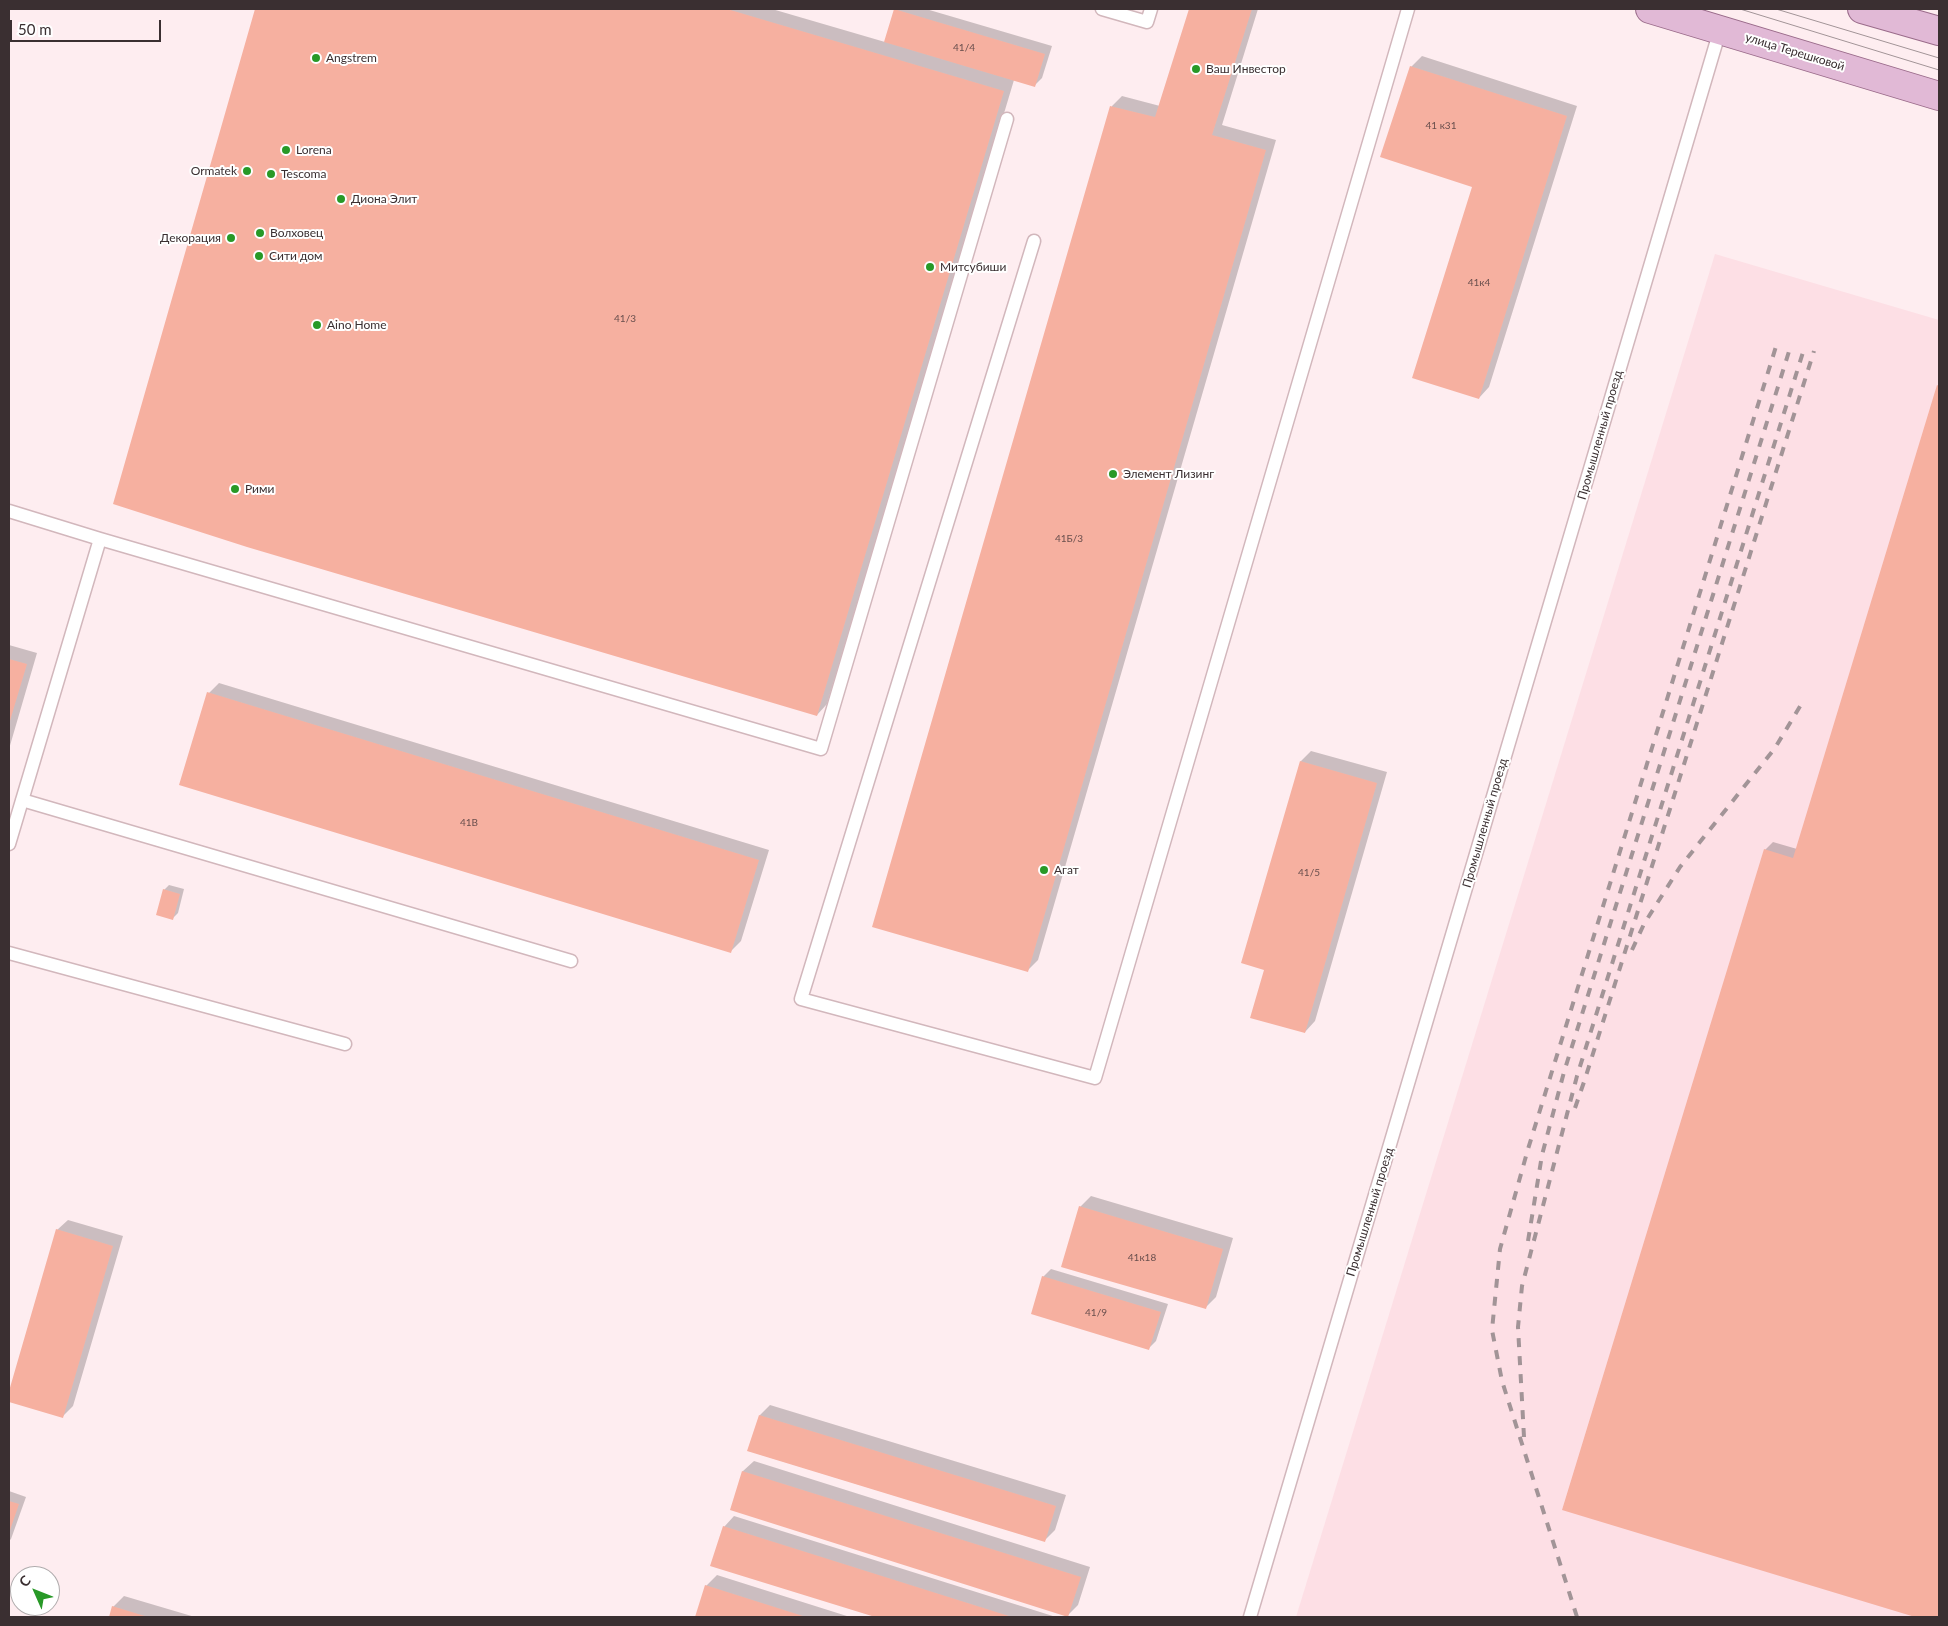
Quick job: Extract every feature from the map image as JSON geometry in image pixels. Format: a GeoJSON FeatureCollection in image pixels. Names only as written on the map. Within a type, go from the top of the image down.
{"type":"FeatureCollection","features":[{"type":"Feature","properties":{"kind":"main road","name":"улица Терешковой"},"geometry":{"type":"LineString","coordinates":[[1650,9],[1939,96]]}},
{"type":"Feature","properties":{"kind":"main road"},"geometry":{"type":"LineString","coordinates":[[1862,9],[1926,22]]}},
{"type":"Feature","properties":{"kind":"lane"},"geometry":{"type":"LineString","coordinates":[[1102,9],[1147,22],[1151,9]]}},
{"type":"Feature","properties":{"kind":"lane"},"geometry":{"type":"LineString","coordinates":[[1034,241],[801,999],[1095,1078],[1408,9]]}},
{"type":"Feature","properties":{"kind":"lane","name":"Промышленный проезд"},"geometry":{"type":"LineString","coordinates":[[1250,1617],[1720,30]]}},
{"type":"Feature","properties":{"kind":"lane"},"geometry":{"type":"LineString","coordinates":[[9,511],[100,540],[821,749],[1007,119]]}},
{"type":"Feature","properties":{"kind":"lane"},"geometry":{"type":"LineString","coordinates":[[9,844],[100,540]]}},
{"type":"Feature","properties":{"kind":"lane"},"geometry":{"type":"LineString","coordinates":[[22,800],[571,961]]}},
{"type":"Feature","properties":{"kind":"lane"},"geometry":{"type":"LineString","coordinates":[[9,953],[345,1044]]}},
{"type":"Feature","properties":{"kind":"shaded area"},"geometry":{"type":"Polygon","coordinates":[[[1715,254],[1939,320],[1939,1617],[1296,1617],[1715,254]]]}},
{"type":"Feature","properties":{"kind":"building"},"geometry":{"type":"Polygon","coordinates":[[[255,9],[727,9],[1004,91],[817,716],[247,547],[113,504],[255,9]]]}},
{"type":"Feature","properties":{"kind":"building"},"geometry":{"type":"Polygon","coordinates":[[[894,9],[1045,54],[1035,87],[884,42],[894,9]]]}},
{"type":"Feature","properties":{"kind":"building"},"geometry":{"type":"Polygon","coordinates":[[[1189,9],[1252,9],[1212,135],[1266,150],[1028,972],[872,927],[1110,106],[1155,117],[1189,9]]]}},
{"type":"Feature","properties":{"kind":"building"},"geometry":{"type":"Polygon","coordinates":[[[1410,66],[1567,116],[1479,399],[1412,378],[1472,187],[1380,157],[1410,66]]]}},
{"type":"Feature","properties":{"kind":"building"},"geometry":{"type":"Polygon","coordinates":[[[1937,385],[1939,386],[1939,1617],[1915,1617],[1562,1510],[1764,849],[1793,858],[1937,385]]]}},
{"type":"Feature","properties":{"kind":"building"},"geometry":{"type":"Polygon","coordinates":[[[9,659],[27,664],[9,724],[9,659]]]}},
{"type":"Feature","properties":{"kind":"building"},"geometry":{"type":"Polygon","coordinates":[[[207,692],[759,860],[731,953],[179,785],[207,692]]]}},
{"type":"Feature","properties":{"kind":"building"},"geometry":{"type":"Polygon","coordinates":[[[1300,761],[1377,783],[1305,1033],[1250,1018],[1264,970],[1241,963],[1300,761]]]}},
{"type":"Feature","properties":{"kind":"building"},"geometry":{"type":"Polygon","coordinates":[[[163,889],[180,894],[173,920],[156,915],[163,889]]]}},
{"type":"Feature","properties":{"kind":"building"},"geometry":{"type":"Polygon","coordinates":[[[1079,1206],[1223,1249],[1206,1309],[1061,1267],[1079,1206]]]}},
{"type":"Feature","properties":{"kind":"building"},"geometry":{"type":"Polygon","coordinates":[[[56,1229],[113,1246],[63,1418],[9,1402],[9,1391],[56,1229]]]}},
{"type":"Feature","properties":{"kind":"building"},"geometry":{"type":"Polygon","coordinates":[[[1042,1276],[1161,1312],[1149,1350],[1031,1314],[1042,1276]]]}},
{"type":"Feature","properties":{"kind":"building"},"geometry":{"type":"Polygon","coordinates":[[[759,1415],[1056,1506],[1045,1542],[747,1451],[759,1415]]]}},
{"type":"Feature","properties":{"kind":"building"},"geometry":{"type":"Polygon","coordinates":[[[742,1471],[1081,1577],[1068,1617],[730,1510],[742,1471]]]}},
{"type":"Feature","properties":{"kind":"building"},"geometry":{"type":"Polygon","coordinates":[[[9,1501],[19,1504],[9,1533],[9,1501]]]}},
{"type":"Feature","properties":{"kind":"building"},"geometry":{"type":"Polygon","coordinates":[[[723,1526],[1012,1617],[875,1617],[710,1566],[723,1526]]]}},
{"type":"Feature","properties":{"kind":"building"},"geometry":{"type":"Polygon","coordinates":[[[705,1585],[806,1617],[695,1617],[705,1585]]]}},
{"type":"Feature","properties":{"kind":"building"},"geometry":{"type":"Polygon","coordinates":[[[112,1606],[148,1617],[109,1617],[112,1606]]]}},
{"type":"Feature","properties":{"kind":"tram line"},"geometry":{"type":"LineString","coordinates":[[1740,9],[1939,70]]}},
{"type":"Feature","properties":{"kind":"tram line"},"geometry":{"type":"LineString","coordinates":[[1776,9],[1939,58]]}},
{"type":"Feature","properties":{"kind":"railway"},"geometry":{"type":"LineString","coordinates":[[1577,1617],[1502,1381],[1492,1330],[1500,1249],[1528,1149],[1778,340]]}},
{"type":"Feature","properties":{"kind":"railway"},"geometry":{"type":"LineString","coordinates":[[1528,1241],[1542,1155],[1564,1072],[1791,345]]}},
{"type":"Feature","properties":{"kind":"railway"},"geometry":{"type":"LineString","coordinates":[[1524,1437],[1518,1327],[1522,1286],[1577,1076],[1804,349]]}},
{"type":"Feature","properties":{"kind":"railway"},"geometry":{"type":"LineString","coordinates":[[1575,1108],[1814,351]]}},
{"type":"Feature","properties":{"kind":"railway"},"geometry":{"type":"LineString","coordinates":[[1632,950],[1644,924],[1680,867],[1775,748],[1802,703]]}},
{"type":"Feature","properties":{"kind":"place","name":"Angstrem"},"geometry":{"type":"Point","coordinates":[316,58]}},
{"type":"Feature","properties":{"kind":"place","name":"Ваш Инвестор"},"geometry":{"type":"Point","coordinates":[1196,69]}},
{"type":"Feature","properties":{"kind":"place","name":"Lorena"},"geometry":{"type":"Point","coordinates":[286,150]}},
{"type":"Feature","properties":{"kind":"place","name":"Ormatek"},"geometry":{"type":"Point","coordinates":[247,171]}},
{"type":"Feature","properties":{"kind":"place","name":"Tescoma"},"geometry":{"type":"Point","coordinates":[271,174]}},
{"type":"Feature","properties":{"kind":"place","name":"Диона Элит"},"geometry":{"type":"Point","coordinates":[341,199]}},
{"type":"Feature","properties":{"kind":"place","name":"Волховец"},"geometry":{"type":"Point","coordinates":[260,233]}},
{"type":"Feature","properties":{"kind":"place","name":"Декорация"},"geometry":{"type":"Point","coordinates":[231,238]}},
{"type":"Feature","properties":{"kind":"place","name":"Сити дом"},"geometry":{"type":"Point","coordinates":[259,256]}},
{"type":"Feature","properties":{"kind":"place","name":"Митсубиши"},"geometry":{"type":"Point","coordinates":[930,267]}},
{"type":"Feature","properties":{"kind":"place","name":"Aino Home"},"geometry":{"type":"Point","coordinates":[317,325]}},
{"type":"Feature","properties":{"kind":"place","name":"Элемент Лизинг"},"geometry":{"type":"Point","coordinates":[1113,474]}},
{"type":"Feature","properties":{"kind":"place","name":"Рими"},"geometry":{"type":"Point","coordinates":[235,489]}},
{"type":"Feature","properties":{"kind":"place","name":"Агат"},"geometry":{"type":"Point","coordinates":[1044,870]}}]}
